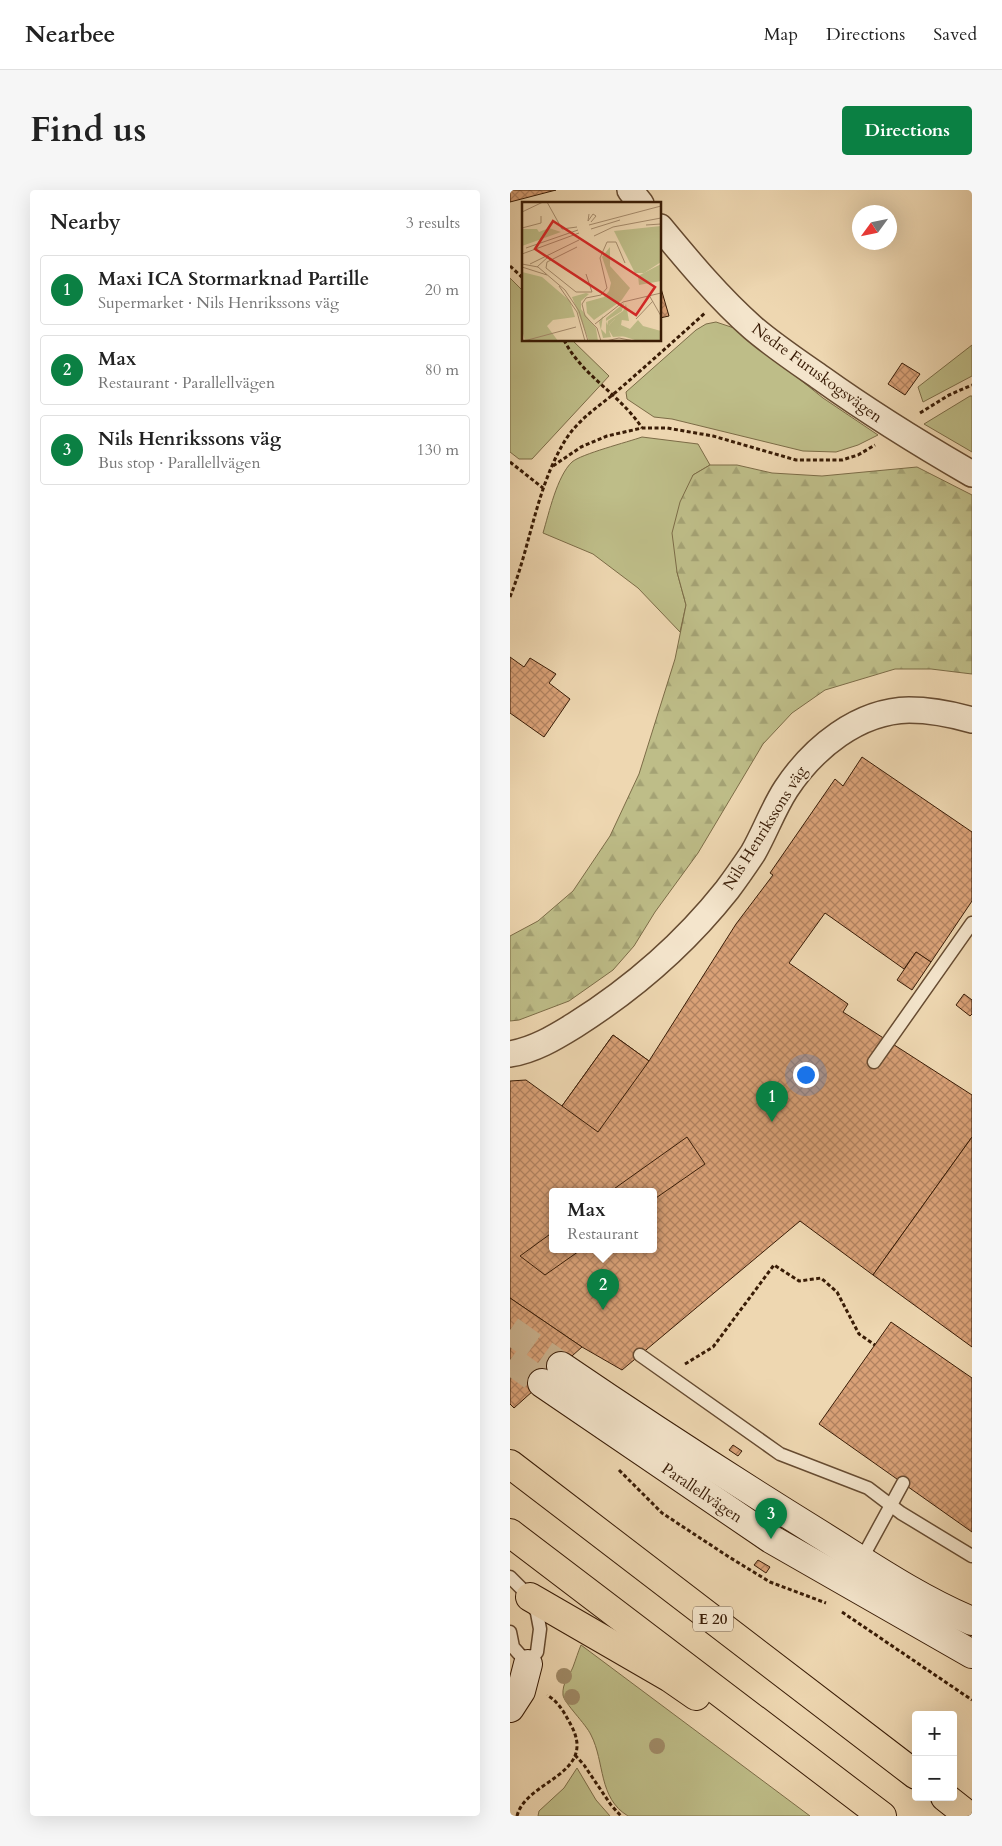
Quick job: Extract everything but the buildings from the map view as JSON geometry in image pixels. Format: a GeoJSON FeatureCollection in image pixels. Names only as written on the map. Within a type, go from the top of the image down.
{"type":"FeatureCollection","features":[{"type":"Feature","properties":{"kind":"highway","name":"E 20"},"geometry":{"type":"LineString","coordinates":[[510,1464],[912,1772]]}},
{"type":"Feature","properties":{"kind":"highway"},"geometry":{"type":"LineString","coordinates":[[510,1533],[882,1816]]}},
{"type":"Feature","properties":{"kind":"highway"},"geometry":{"type":"LineString","coordinates":[[530,1597],[670,1678],[722,1713],[772,1733]]}},
{"type":"Feature","properties":{"kind":"highway"},"geometry":{"type":"LineString","coordinates":[[950,1801],[969,1816]]}},
{"type":"Feature","properties":{"kind":"street"},"geometry":{"type":"LineString","coordinates":[[630,190],[639,202]]}},
{"type":"Feature","properties":{"kind":"street"},"geometry":{"type":"LineString","coordinates":[[647,202],[651,190]]}},
{"type":"Feature","properties":{"kind":"street","name":"Nedre Furuskogsvägen"},"geometry":{"type":"LineString","coordinates":[[661,228],[722,298],[754,328],[855,403],[972,474]]}},
{"type":"Feature","properties":{"kind":"street","name":"Nils Henrikssons väg"},"geometry":{"type":"LineString","coordinates":[[510,1054],[523,1052],[552,1039],[622,993],[661,960],[727,890],[753,853],[785,791],[802,766],[823,746],[855,725],[878,716],[908,710],[944,713],[972,720]]}},
{"type":"Feature","properties":{"kind":"street","name":"Parallellvägen"},"geometry":{"type":"LineString","coordinates":[[972,1621],[950,1612],[908,1589],[707,1464],[551,1374],[771,1539],[972,1654]]}},
{"type":"Feature","properties":{"kind":"street"},"geometry":{"type":"LineString","coordinates":[[510,1708],[521,1691],[517,1652]]}},
{"type":"Feature","properties":{"kind":"lane"},"geometry":{"type":"LineString","coordinates":[[874,1062],[972,923]]}},
{"type":"Feature","properties":{"kind":"lane"},"geometry":{"type":"LineString","coordinates":[[640,1355],[780,1454],[868,1488],[901,1513],[972,1556]]}},
{"type":"Feature","properties":{"kind":"lane"},"geometry":{"type":"LineString","coordinates":[[848,1583],[903,1482]]}},
{"type":"Feature","properties":{"kind":"lane"},"geometry":{"type":"LineString","coordinates":[[510,1577],[530,1597],[537,1613],[540,1629],[537,1652],[517,1652],[510,1632]]}},
{"type":"Feature","properties":{"kind":"path"},"geometry":{"type":"LineString","coordinates":[[510,266],[522,277]]}},
{"type":"Feature","properties":{"kind":"path"},"geometry":{"type":"LineString","coordinates":[[510,597],[518,578],[543,488],[566,438],[582,418],[614,394],[722,298]]}},
{"type":"Feature","properties":{"kind":"path"},"geometry":{"type":"LineString","coordinates":[[565,341],[571,353],[590,374],[614,394],[642,428]]}},
{"type":"Feature","properties":{"kind":"path"},"geometry":{"type":"LineString","coordinates":[[916,416],[949,395],[972,385]]}},
{"type":"Feature","properties":{"kind":"path"},"geometry":{"type":"LineString","coordinates":[[552,467],[581,447],[607,436],[642,428],[667,428],[713,436],[796,460],[842,460],[858,454],[882,440]]}},
{"type":"Feature","properties":{"kind":"path"},"geometry":{"type":"LineString","coordinates":[[510,462],[543,488]]}},
{"type":"Feature","properties":{"kind":"path"},"geometry":{"type":"LineString","coordinates":[[672,1378],[682,1366],[713,1347],[774,1265],[798,1281],[821,1278],[837,1292],[858,1334],[874,1346]]}},
{"type":"Feature","properties":{"kind":"path"},"geometry":{"type":"LineString","coordinates":[[517,1816],[520,1806],[536,1791],[563,1772],[572,1762],[575,1755],[577,1743],[574,1730],[555,1700],[543,1693]]}},
{"type":"Feature","properties":{"kind":"path"},"geometry":{"type":"LineString","coordinates":[[575,1755],[580,1758],[611,1805],[621,1816]]}},
{"type":"Feature","properties":{"kind":"green space"},"geometry":{"type":"Polygon","coordinates":[[[510,278],[522,290],[522,341],[573,341],[609,376],[532,459],[519,459],[510,452],[510,278]]]}},
{"type":"Feature","properties":{"kind":"green space"},"geometry":{"type":"Polygon","coordinates":[[[716,322],[737,329],[823,398],[878,435],[858,445],[836,452],[803,451],[672,419],[654,417],[627,399],[626,392],[696,330],[706,324],[716,322]]]}},
{"type":"Feature","properties":{"kind":"green space"},"geometry":{"type":"Polygon","coordinates":[[[972,345],[972,376],[923,402],[918,387],[972,345]]]}},
{"type":"Feature","properties":{"kind":"green space"},"geometry":{"type":"Polygon","coordinates":[[[972,396],[972,452],[924,424],[972,396]]]}},
{"type":"Feature","properties":{"kind":"green space"},"geometry":{"type":"Polygon","coordinates":[[[642,437],[698,444],[710,465],[693,475],[677,572],[686,605],[680,632],[638,588],[593,554],[543,533],[558,485],[572,462],[594,452],[642,437]]]}},
{"type":"Feature","properties":{"kind":"green space"},"geometry":{"type":"Polygon","coordinates":[[[710,465],[737,465],[772,473],[822,476],[917,467],[972,495],[972,674],[931,669],[895,669],[825,690],[792,713],[763,744],[698,853],[655,912],[634,946],[613,970],[569,1001],[519,1020],[510,1021],[510,936],[538,921],[573,891],[610,836],[639,774],[675,659],[686,605],[677,572],[672,533],[680,502],[693,475],[710,465]]]}},
{"type":"Feature","properties":{"kind":"green space"},"geometry":{"type":"Polygon","coordinates":[[[581,1645],[810,1816],[628,1816],[618,1808],[607,1790],[591,1735],[564,1699],[563,1691],[565,1684],[581,1645]]]}},
{"type":"Feature","properties":{"kind":"green space"},"geometry":{"type":"Polygon","coordinates":[[[577,1768],[596,1800],[610,1816],[538,1816],[539,1811],[564,1788],[577,1768]]]}},
{"type":"Feature","properties":{"kind":"tunnel"},"geometry":{"type":"LineString","coordinates":[[510,1330],[561,1366]]}},
{"type":"Feature","properties":{"kind":"tunnel"},"geometry":{"type":"LineString","coordinates":[[510,1360],[542,1383]]}},
{"type":"Feature","properties":{"kind":"place","name":"Maxi ICA Stormarknad Partille"},"geometry":{"type":"Point","coordinates":[772,1122]}},
{"type":"Feature","properties":{"kind":"place","name":"Max"},"geometry":{"type":"Point","coordinates":[603,1310]}},
{"type":"Feature","properties":{"kind":"place","name":"Nils Henrikssons väg"},"geometry":{"type":"Point","coordinates":[771,1539]}}]}
